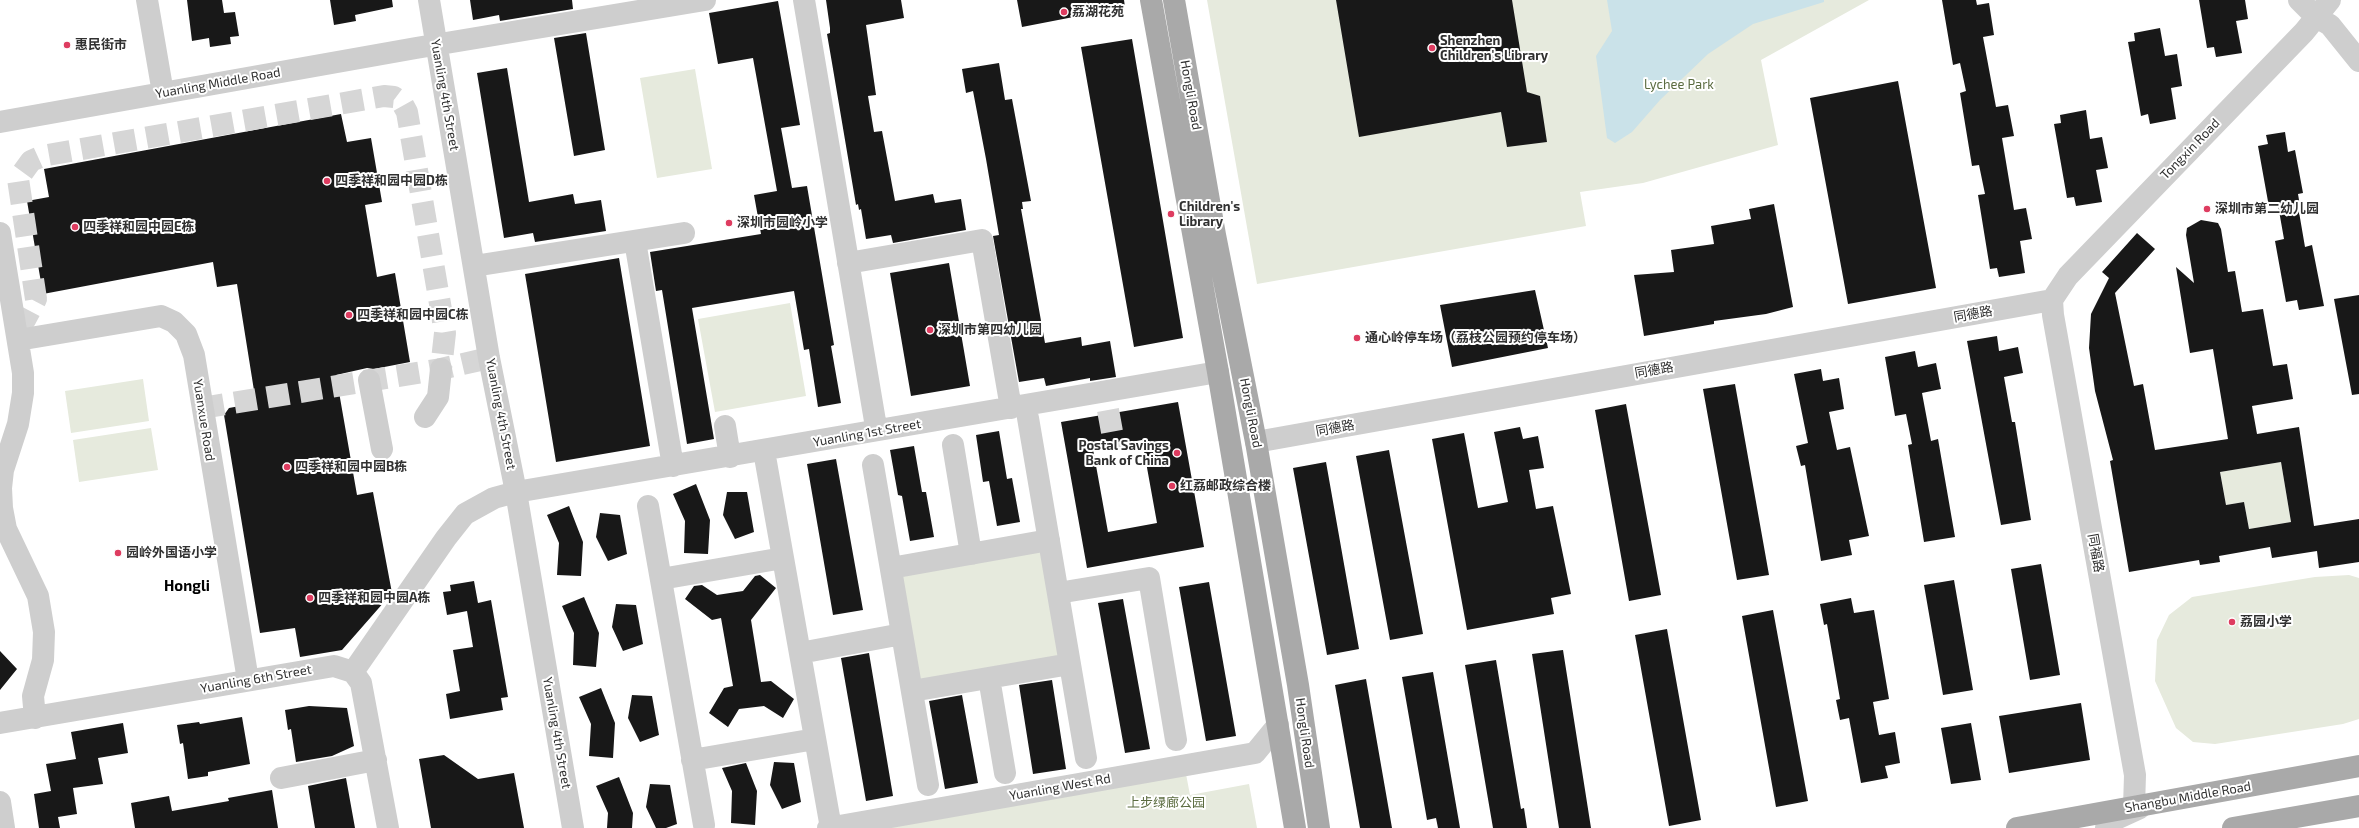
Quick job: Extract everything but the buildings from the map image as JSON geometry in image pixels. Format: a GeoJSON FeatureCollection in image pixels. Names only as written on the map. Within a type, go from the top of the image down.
{"type":"FeatureCollection","features":[{"type":"Feature","properties":{"kind":"main road","name":"Hongli Road"},"geometry":{"type":"LineString","coordinates":[[1151,0],[1218,372],[1278,725],[1293,824]]}},
{"type":"Feature","properties":{"kind":"main road","name":"Hongli Road"},"geometry":{"type":"LineString","coordinates":[[1174,0],[1215,235],[1256,442],[1298,685],[1319,828]]}},
{"type":"Feature","properties":{"kind":"main road","name":"Shangbu Middle Road"},"geometry":{"type":"LineString","coordinates":[[2017,828],[2359,766]]}},
{"type":"Feature","properties":{"kind":"main road"},"geometry":{"type":"LineString","coordinates":[[2233,828],[2282,824],[2359,806]]}},
{"type":"Feature","properties":{"kind":"street"},"geometry":{"type":"LineString","coordinates":[[147,0],[163,93]]}},
{"type":"Feature","properties":{"kind":"street","name":"Yuanling 4th Street"},"geometry":{"type":"LineString","coordinates":[[429,0],[489,358],[516,492],[573,828]]}},
{"type":"Feature","properties":{"kind":"street","name":"Yuanling Middle Road"},"geometry":{"type":"LineString","coordinates":[[0,122],[437,44],[705,0]]}},
{"type":"Feature","properties":{"kind":"street"},"geometry":{"type":"LineString","coordinates":[[804,0],[875,421]]}},
{"type":"Feature","properties":{"kind":"street"},"geometry":{"type":"LineString","coordinates":[[2299,0],[2316,17],[2330,25],[2359,61]]}},
{"type":"Feature","properties":{"kind":"street","name":"Tongxin Road"},"geometry":{"type":"LineString","coordinates":[[2052,300],[2068,276],[2316,17],[2330,0]]}},
{"type":"Feature","properties":{"kind":"street"},"geometry":{"type":"LineString","coordinates":[[0,233],[11,332],[23,373],[23,393],[18,424],[3,470],[1,488],[6,529],[38,596],[44,632],[43,660],[33,696],[36,718]]}},
{"type":"Feature","properties":{"kind":"street"},"geometry":{"type":"LineString","coordinates":[[474,266],[684,233]]}},
{"type":"Feature","properties":{"kind":"street"},"geometry":{"type":"LineString","coordinates":[[848,263],[982,240],[1019,413],[1049,540],[1086,758]]}},
{"type":"Feature","properties":{"kind":"street"},"geometry":{"type":"LineString","coordinates":[[635,241],[673,466]]}},
{"type":"Feature","properties":{"kind":"street","name":"同德路"},"geometry":{"type":"LineString","coordinates":[[1256,442],[2052,300]]}},
{"type":"Feature","properties":{"kind":"street","name":"同福路"},"geometry":{"type":"LineString","coordinates":[[2052,300],[2053,315],[2141,806]]}},
{"type":"Feature","properties":{"kind":"street","name":"Yuanxue Road"},"geometry":{"type":"LineString","coordinates":[[11,332],[161,316],[174,322],[186,334],[194,355],[248,680]]}},
{"type":"Feature","properties":{"kind":"street"},"geometry":{"type":"LineString","coordinates":[[425,416],[438,397],[440,369]]}},
{"type":"Feature","properties":{"kind":"street","name":"Yuanling 1st Street"},"geometry":{"type":"LineString","coordinates":[[353,672],[441,544],[465,514],[494,498],[516,492],[764,451],[1107,401],[1218,372]]}},
{"type":"Feature","properties":{"kind":"street"},"geometry":{"type":"LineString","coordinates":[[369,380],[382,449]]}},
{"type":"Feature","properties":{"kind":"street"},"geometry":{"type":"LineString","coordinates":[[725,426],[730,457]]}},
{"type":"Feature","properties":{"kind":"street"},"geometry":{"type":"LineString","coordinates":[[953,445],[972,554]]}},
{"type":"Feature","properties":{"kind":"street"},"geometry":{"type":"LineString","coordinates":[[764,451],[830,828]]}},
{"type":"Feature","properties":{"kind":"street"},"geometry":{"type":"LineString","coordinates":[[873,465],[928,785]]}},
{"type":"Feature","properties":{"kind":"street"},"geometry":{"type":"LineString","coordinates":[[648,506],[704,825]]}},
{"type":"Feature","properties":{"kind":"street"},"geometry":{"type":"LineString","coordinates":[[891,568],[1049,540]]}},
{"type":"Feature","properties":{"kind":"street"},"geometry":{"type":"LineString","coordinates":[[661,579],[783,558]]}},
{"type":"Feature","properties":{"kind":"street"},"geometry":{"type":"LineString","coordinates":[[1058,593],[1148,578],[1176,740]]}},
{"type":"Feature","properties":{"kind":"street"},"geometry":{"type":"LineString","coordinates":[[800,653],[902,634]]}},
{"type":"Feature","properties":{"kind":"street"},"geometry":{"type":"LineString","coordinates":[[912,691],[1070,664]]}},
{"type":"Feature","properties":{"kind":"street","name":"Yuanling 6th Street"},"geometry":{"type":"LineString","coordinates":[[0,723],[334,666],[353,672]]}},
{"type":"Feature","properties":{"kind":"street"},"geometry":{"type":"LineString","coordinates":[[353,672],[361,683],[388,828]]}},
{"type":"Feature","properties":{"kind":"street"},"geometry":{"type":"LineString","coordinates":[[989,678],[1005,774]]}},
{"type":"Feature","properties":{"kind":"street","name":"Yuanling West Rd"},"geometry":{"type":"LineString","coordinates":[[830,828],[1255,753],[1278,725]]}},
{"type":"Feature","properties":{"kind":"street"},"geometry":{"type":"LineString","coordinates":[[692,760],[815,739]]}},
{"type":"Feature","properties":{"kind":"street"},"geometry":{"type":"LineString","coordinates":[[281,778],[376,760]]}},
{"type":"Feature","properties":{"kind":"street"},"geometry":{"type":"LineString","coordinates":[[0,802],[4,828]]}},
{"type":"Feature","properties":{"kind":"street"},"geometry":{"type":"LineString","coordinates":[[2106,828],[2116,819],[2141,806]]}},
{"type":"Feature","properties":{"kind":"green space","name":"Lychee Park"},"geometry":{"type":"Polygon","coordinates":[[[1207,0],[1869,0],[1761,60],[1778,145],[1643,183],[1580,192],[1586,226],[1257,284],[1207,0]]]}},
{"type":"Feature","properties":{"kind":"green space"},"geometry":{"type":"Polygon","coordinates":[[[695,69],[712,169],[657,178],[640,78],[695,69]]]}},
{"type":"Feature","properties":{"kind":"green space"},"geometry":{"type":"Polygon","coordinates":[[[790,303],[806,396],[715,412],[698,319],[790,303]]]}},
{"type":"Feature","properties":{"kind":"green space"},"geometry":{"type":"Polygon","coordinates":[[[143,379],[149,421],[71,433],[65,391],[143,379]]]}},
{"type":"Feature","properties":{"kind":"green space"},"geometry":{"type":"Polygon","coordinates":[[[151,428],[158,470],[79,482],[73,440],[151,428]]]}},
{"type":"Feature","properties":{"kind":"green space"},"geometry":{"type":"Polygon","coordinates":[[[2281,462],[2291,522],[2249,529],[2244,502],[2226,505],[2220,472],[2281,462]]]}},
{"type":"Feature","properties":{"kind":"green space"},"geometry":{"type":"Polygon","coordinates":[[[1035,549],[1044,555],[1061,652],[1057,660],[924,682],[915,678],[899,582],[906,571],[1035,549]]]}},
{"type":"Feature","properties":{"kind":"green space"},"geometry":{"type":"Polygon","coordinates":[[[2349,575],[2359,578],[2359,719],[2343,724],[2215,744],[2193,742],[2176,728],[2155,681],[2157,640],[2169,615],[2192,597],[2315,577],[2349,575]]]}},
{"type":"Feature","properties":{"kind":"green space","name":"上步绿廊公园"},"geometry":{"type":"Polygon","coordinates":[[[1186,774],[1190,795],[1249,784],[1257,828],[877,828],[1186,774]]]}},
{"type":"Feature","properties":{"kind":"water"},"geometry":{"type":"Polygon","coordinates":[[[1607,0],[1824,0],[1824,2],[1753,24],[1708,54],[1660,100],[1632,132],[1615,143],[1607,138],[1596,56],[1612,31],[1607,0]]]}},
{"type":"Feature","properties":{"kind":"tunnel"},"geometry":{"type":"LineString","coordinates":[[15,326],[25,320],[36,299],[18,179],[31,161],[42,156],[384,96],[394,97],[402,103],[407,112],[445,333],[441,369]]}},
{"type":"Feature","properties":{"kind":"tunnel"},"geometry":{"type":"LineString","coordinates":[[202,408],[441,369],[489,358]]}},
{"type":"Feature","properties":{"kind":"tunnel"},"geometry":{"type":"LineString","coordinates":[[1108,410],[1115,448]]}},
{"type":"Feature","properties":{"kind":"place","name":"荔湖花苑"},"geometry":{"type":"Point","coordinates":[1064,12]}},
{"type":"Feature","properties":{"kind":"place","name":"惠民街市"},"geometry":{"type":"Point","coordinates":[67,45]}},
{"type":"Feature","properties":{"kind":"place","name":"Shenzhen Children's Library"},"geometry":{"type":"Point","coordinates":[1432,48]}},
{"type":"Feature","properties":{"kind":"place","name":"四季祥和园中园D栋"},"geometry":{"type":"Point","coordinates":[327,181]}},
{"type":"Feature","properties":{"kind":"place","name":"深圳市第二幼儿园"},"geometry":{"type":"Point","coordinates":[2207,209]}},
{"type":"Feature","properties":{"kind":"place","name":"Children's Library"},"geometry":{"type":"Point","coordinates":[1171,214]}},
{"type":"Feature","properties":{"kind":"place","name":"深圳市园岭小学"},"geometry":{"type":"Point","coordinates":[729,223]}},
{"type":"Feature","properties":{"kind":"place","name":"四季祥和园中园E栋"},"geometry":{"type":"Point","coordinates":[75,227]}},
{"type":"Feature","properties":{"kind":"place","name":"四季祥和园中园C栋"},"geometry":{"type":"Point","coordinates":[349,315]}},
{"type":"Feature","properties":{"kind":"place","name":"深圳市第四幼儿园"},"geometry":{"type":"Point","coordinates":[930,330]}},
{"type":"Feature","properties":{"kind":"place","name":"通心岭停车场（荔枝公园预约停车场）"},"geometry":{"type":"Point","coordinates":[1357,338]}},
{"type":"Feature","properties":{"kind":"place","name":"Postal Savings Bank of China"},"geometry":{"type":"Point","coordinates":[1177,453]}},
{"type":"Feature","properties":{"kind":"place","name":"四季祥和园中园B栋"},"geometry":{"type":"Point","coordinates":[287,467]}},
{"type":"Feature","properties":{"kind":"place","name":"红荔邮政综合楼"},"geometry":{"type":"Point","coordinates":[1172,486]}},
{"type":"Feature","properties":{"kind":"place","name":"园岭外国语小学"},"geometry":{"type":"Point","coordinates":[118,553]}},
{"type":"Feature","properties":{"kind":"place","name":"四季祥和园中园A栋"},"geometry":{"type":"Point","coordinates":[310,598]}},
{"type":"Feature","properties":{"kind":"place","name":"荔园小学"},"geometry":{"type":"Point","coordinates":[2232,622]}},
{"type":"Feature","properties":{"kind":"district","name":"Hongli"},"geometry":{"type":"Point","coordinates":[187,586]}}]}
